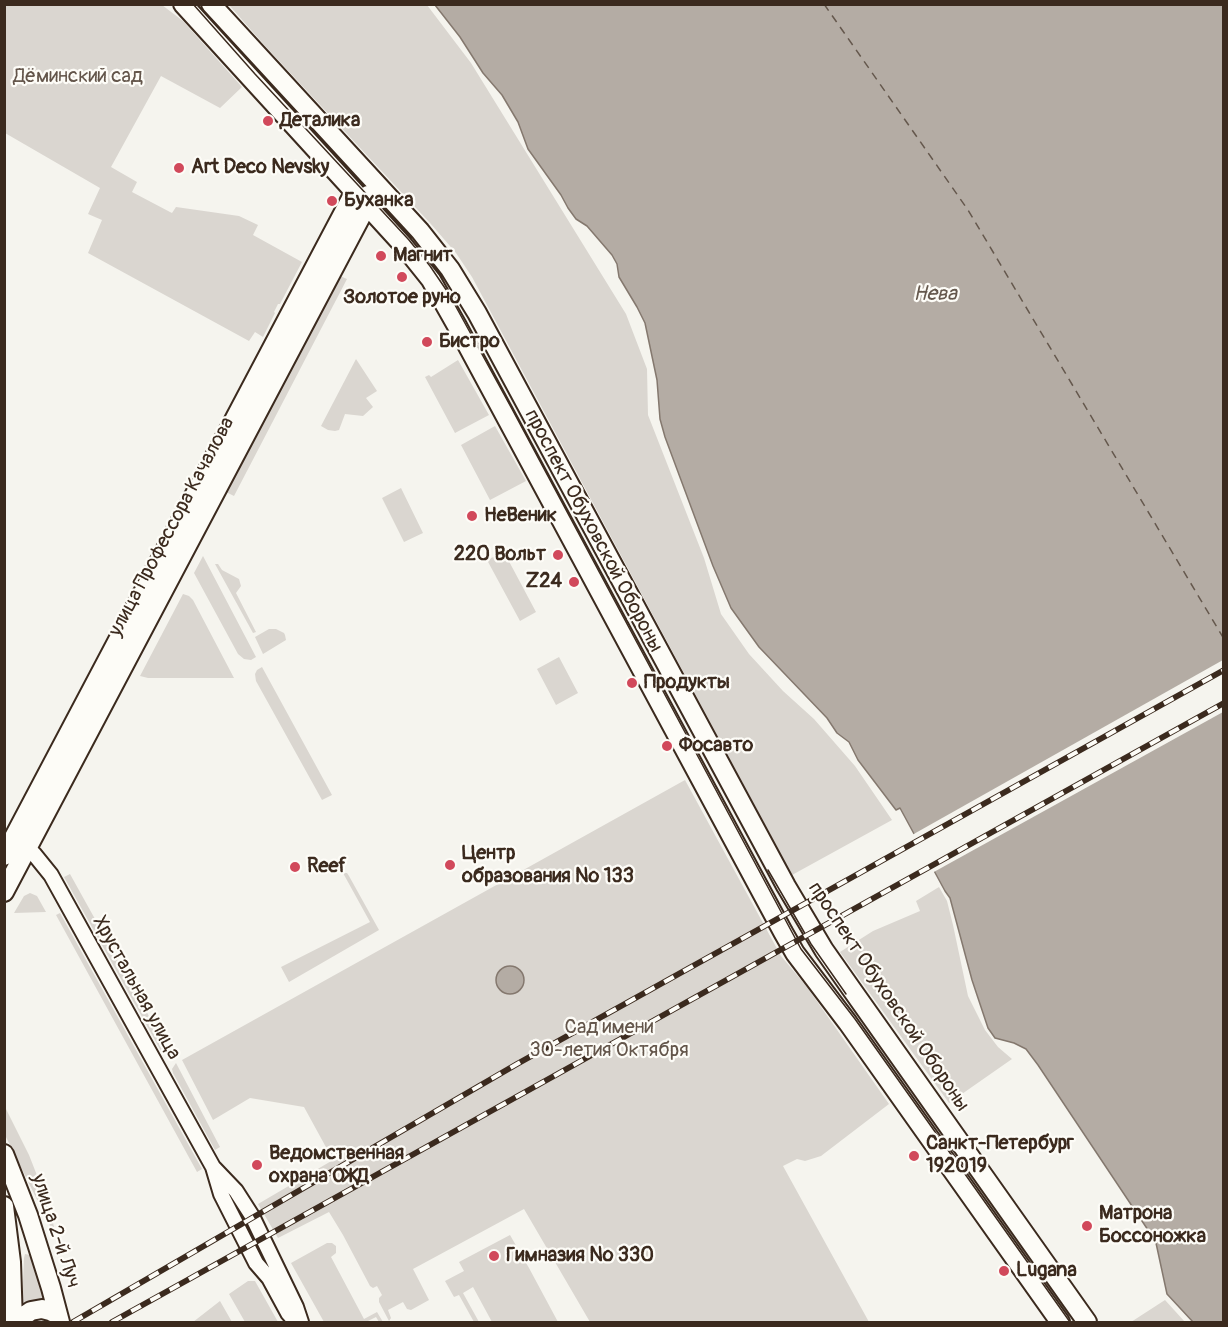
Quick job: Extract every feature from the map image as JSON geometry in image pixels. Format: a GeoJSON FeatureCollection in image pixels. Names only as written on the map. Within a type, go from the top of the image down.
{"type":"FeatureCollection","features":[{"type":"Feature","properties":{"kind":"main road","name":"проспект Обуховской Обороны"},"geometry":{"type":"LineString","coordinates":[[183,4],[403,245],[431,280],[795,953],[848,1023],[1060,1323]]}},
{"type":"Feature","properties":{"kind":"main road","name":"проспект Обуховской Обороны"},"geometry":{"type":"LineString","coordinates":[[211,4],[420,231],[450,269],[463,289],[756,833],[824,950],[1087,1323]]}},
{"type":"Feature","properties":{"kind":"main road","name":"улица Профессора Качалова"},"geometry":{"type":"LineString","coordinates":[[4,892],[22,842],[371,179]]}},
{"type":"Feature","properties":{"kind":"main road","name":"улица Профессора Качалова"},"geometry":{"type":"LineString","coordinates":[[4,856],[22,842]]}},
{"type":"Feature","properties":{"kind":"main road","name":"улица 2-й Луч"},"geometry":{"type":"LineString","coordinates":[[4,1154],[28,1215],[59,1319]]}},
{"type":"Feature","properties":{"kind":"main road","name":"улица 2-й Луч"},"geometry":{"type":"LineString","coordinates":[[4,1206],[12,1274],[14,1323]]}},
{"type":"Feature","properties":{"kind":"main road"},"geometry":{"type":"LineString","coordinates":[[14,1323],[31,1311],[42,1309],[50,1311],[59,1319]]}},
{"type":"Feature","properties":{"kind":"street","name":"Хрустальная улица"},"geometry":{"type":"LineString","coordinates":[[22,842],[51,875],[213,1167],[221,1194],[256,1263],[269,1278],[288,1312],[299,1323]]}},
{"type":"Feature","properties":{"kind":"green space","name":"Дёминский сад"},"geometry":{"type":"Polygon","coordinates":[[[5,4],[162,5],[183,21],[242,87],[220,108],[161,76],[111,167],[137,182],[132,192],[172,213],[176,207],[239,216],[258,225],[253,235],[302,262],[278,304],[263,337],[255,332],[249,341],[88,253],[102,220],[88,214],[100,188],[5,133],[5,4]]]}},
{"type":"Feature","properties":{"kind":"green space"},"geometry":{"type":"Polygon","coordinates":[[[229,5],[427,5],[471,63],[626,314],[647,369],[648,415],[704,558],[721,614],[749,654],[783,691],[814,719],[855,766],[892,820],[792,875],[472,277],[456,253],[430,223],[229,5]]]}},
{"type":"Feature","properties":{"kind":"green space"},"geometry":{"type":"Polygon","coordinates":[[[340,276],[347,279],[234,496],[226,492],[340,276]]]}},
{"type":"Feature","properties":{"kind":"green space"},"geometry":{"type":"Polygon","coordinates":[[[356,359],[377,391],[366,398],[373,407],[363,416],[345,414],[339,430],[328,430],[321,426],[356,359]]]}},
{"type":"Feature","properties":{"kind":"green space"},"geometry":{"type":"Polygon","coordinates":[[[458,360],[489,415],[455,433],[425,377],[429,375],[431,377],[458,360]]]}},
{"type":"Feature","properties":{"kind":"green space"},"geometry":{"type":"Polygon","coordinates":[[[495,426],[526,481],[490,500],[461,445],[495,426]]]}},
{"type":"Feature","properties":{"kind":"green space"},"geometry":{"type":"Polygon","coordinates":[[[401,488],[423,533],[404,542],[382,498],[401,488]]]}},
{"type":"Feature","properties":{"kind":"green space"},"geometry":{"type":"Polygon","coordinates":[[[504,552],[536,612],[520,621],[487,560],[504,552]]]}},
{"type":"Feature","properties":{"kind":"green space"},"geometry":{"type":"Polygon","coordinates":[[[203,556],[256,657],[251,660],[244,659],[238,654],[194,573],[203,556]]]}},
{"type":"Feature","properties":{"kind":"green space"},"geometry":{"type":"Polygon","coordinates":[[[215,564],[239,579],[241,586],[236,593],[256,632],[253,633],[215,564]]]}},
{"type":"Feature","properties":{"kind":"green space"},"geometry":{"type":"Polygon","coordinates":[[[183,594],[193,600],[234,678],[148,678],[140,676],[183,594]]]}},
{"type":"Feature","properties":{"kind":"green space"},"geometry":{"type":"Polygon","coordinates":[[[269,629],[276,629],[284,633],[286,640],[263,654],[255,637],[269,629]]]}},
{"type":"Feature","properties":{"kind":"green space"},"geometry":{"type":"Polygon","coordinates":[[[559,657],[578,693],[556,705],[537,669],[559,657]]]}},
{"type":"Feature","properties":{"kind":"green space"},"geometry":{"type":"Polygon","coordinates":[[[262,667],[332,795],[322,800],[256,681],[255,674],[262,667]]]}},
{"type":"Feature","properties":{"kind":"green space","name":"Сад имени 30-летия Октября"},"geometry":{"type":"Polygon","coordinates":[[[685,780],[781,956],[807,987],[889,1104],[821,1156],[805,1161],[797,1159],[783,1166],[869,1322],[590,1322],[524,1209],[413,1269],[429,1300],[411,1310],[407,1309],[403,1302],[388,1310],[391,1318],[389,1321],[379,1302],[382,1295],[377,1286],[373,1288],[370,1286],[329,1212],[278,1238],[258,1204],[333,1160],[304,1107],[250,1098],[213,1120],[182,1060],[685,780]]]}},
{"type":"Feature","properties":{"kind":"green space"},"geometry":{"type":"Polygon","coordinates":[[[343,873],[349,876],[379,930],[289,982],[281,967],[370,922],[343,873]]]}},
{"type":"Feature","properties":{"kind":"green space"},"geometry":{"type":"Polygon","coordinates":[[[70,874],[170,1054],[163,1054],[161,1051],[64,877],[70,874]]]}},
{"type":"Feature","properties":{"kind":"green space"},"geometry":{"type":"Polygon","coordinates":[[[939,887],[947,901],[968,996],[985,1030],[998,1047],[1012,1059],[949,1103],[840,952],[873,931],[920,911],[916,901],[939,887]]]}},
{"type":"Feature","properties":{"kind":"green space"},"geometry":{"type":"Polygon","coordinates":[[[30,893],[37,896],[46,912],[14,913],[24,896],[30,893]]]}},
{"type":"Feature","properties":{"kind":"green space"},"geometry":{"type":"Polygon","coordinates":[[[60,913],[202,1169],[197,1172],[56,915],[60,913]]]}},
{"type":"Feature","properties":{"kind":"green space"},"geometry":{"type":"Polygon","coordinates":[[[176,1063],[220,1147],[215,1150],[173,1073],[172,1069],[176,1063]]]}},
{"type":"Feature","properties":{"kind":"green space"},"geometry":{"type":"Polygon","coordinates":[[[4,1105],[29,1155],[49,1206],[54,1227],[51,1228],[5,1135],[4,1105]]]}},
{"type":"Feature","properties":{"kind":"green space"},"geometry":{"type":"Polygon","coordinates":[[[510,1235],[558,1322],[492,1322],[473,1287],[463,1293],[479,1322],[474,1322],[459,1295],[454,1297],[445,1281],[464,1271],[459,1262],[510,1235]]]}},
{"type":"Feature","properties":{"kind":"green space"},"geometry":{"type":"Polygon","coordinates":[[[327,1243],[336,1246],[336,1253],[331,1257],[364,1319],[377,1312],[383,1322],[379,1322],[376,1317],[366,1322],[324,1322],[291,1263],[327,1243]]]}},
{"type":"Feature","properties":{"kind":"green space"},"geometry":{"type":"Polygon","coordinates":[[[25,1254],[30,1255],[44,1301],[22,1306],[24,1258],[25,1254]]]}},
{"type":"Feature","properties":{"kind":"green space"},"geometry":{"type":"Polygon","coordinates":[[[248,1281],[255,1281],[278,1322],[245,1322],[229,1294],[248,1281]]]}},
{"type":"Feature","properties":{"kind":"green space"},"geometry":{"type":"Polygon","coordinates":[[[1165,1300],[1185,1322],[1131,1322],[1165,1300]]]}},
{"type":"Feature","properties":{"kind":"green space"},"geometry":{"type":"Polygon","coordinates":[[[220,1301],[232,1322],[193,1322],[220,1301]]]}},
{"type":"Feature","properties":{"kind":"water","name":"Нева"},"geometry":{"type":"Polygon","coordinates":[[[435,5],[1223,5],[1223,1322],[1193,1322],[1167,1294],[1156,1243],[1038,1065],[1026,1049],[995,1038],[988,1028],[972,980],[950,898],[900,808],[896,810],[858,760],[849,742],[837,733],[827,718],[759,647],[731,608],[665,437],[660,419],[657,380],[645,323],[619,277],[617,264],[587,226],[576,219],[568,208],[528,149],[518,122],[502,95],[483,73],[460,37],[435,5]]]}},
{"type":"Feature","properties":{"kind":"water"},"geometry":{"type":"Polygon","coordinates":[[[510,966],[520,970],[524,980],[520,990],[510,994],[500,990],[496,980],[500,970],[510,966]]]}},
{"type":"Feature","properties":{"kind":"pier"},"geometry":{"type":"Polygon","coordinates":[[[1223,660],[1223,712],[932,873],[912,835],[1223,660]]]}},
{"type":"Feature","properties":{"kind":"ferry route"},"geometry":{"type":"LineString","coordinates":[[824,4],[968,210],[1224,639]]}},
{"type":"Feature","properties":{"kind":"tram line"},"geometry":{"type":"LineString","coordinates":[[193,4],[409,240],[449,294],[801,949],[855,1019],[1070,1322]]}},
{"type":"Feature","properties":{"kind":"tram line"},"geometry":{"type":"LineString","coordinates":[[768,870],[811,944],[846,994]]}},
{"type":"Feature","properties":{"kind":"railway"},"geometry":{"type":"LineString","coordinates":[[73,1322],[517,1064],[1224,670]]}},
{"type":"Feature","properties":{"kind":"railway"},"geometry":{"type":"LineString","coordinates":[[112,1322],[1224,703]]}},
{"type":"Feature","properties":{"kind":"place","name":"Деталика"},"geometry":{"type":"Point","coordinates":[268,121]}},
{"type":"Feature","properties":{"kind":"place","name":"Art Deco Nevsky"},"geometry":{"type":"Point","coordinates":[179,168]}},
{"type":"Feature","properties":{"kind":"place","name":"Буханка"},"geometry":{"type":"Point","coordinates":[332,201]}},
{"type":"Feature","properties":{"kind":"place","name":"Магнит"},"geometry":{"type":"Point","coordinates":[381,256]}},
{"type":"Feature","properties":{"kind":"place","name":"Золотое руно"},"geometry":{"type":"Point","coordinates":[402,277]}},
{"type":"Feature","properties":{"kind":"place","name":"Бистро"},"geometry":{"type":"Point","coordinates":[427,342]}},
{"type":"Feature","properties":{"kind":"place","name":"НеВеник"},"geometry":{"type":"Point","coordinates":[472,516]}},
{"type":"Feature","properties":{"kind":"place","name":"220 Вольт"},"geometry":{"type":"Point","coordinates":[558,555]}},
{"type":"Feature","properties":{"kind":"place","name":"Z24"},"geometry":{"type":"Point","coordinates":[574,582]}},
{"type":"Feature","properties":{"kind":"place","name":"Продукты"},"geometry":{"type":"Point","coordinates":[632,683]}},
{"type":"Feature","properties":{"kind":"place","name":"Фосавто"},"geometry":{"type":"Point","coordinates":[667,746]}},
{"type":"Feature","properties":{"kind":"place","name":"Центр образования № 133"},"geometry":{"type":"Point","coordinates":[450,865]}},
{"type":"Feature","properties":{"kind":"place","name":"Reef"},"geometry":{"type":"Point","coordinates":[295,867]}},
{"type":"Feature","properties":{"kind":"place","name":"Санкт-Петербург 192019"},"geometry":{"type":"Point","coordinates":[914,1156]}},
{"type":"Feature","properties":{"kind":"place","name":"Ведомственная охрана ОЖД"},"geometry":{"type":"Point","coordinates":[257,1165]}},
{"type":"Feature","properties":{"kind":"place","name":"Матрона Боссоножка"},"geometry":{"type":"Point","coordinates":[1087,1226]}},
{"type":"Feature","properties":{"kind":"place","name":"Гимназия № 330"},"geometry":{"type":"Point","coordinates":[494,1256]}},
{"type":"Feature","properties":{"kind":"place","name":"Lugana"},"geometry":{"type":"Point","coordinates":[1004,1271]}}]}
